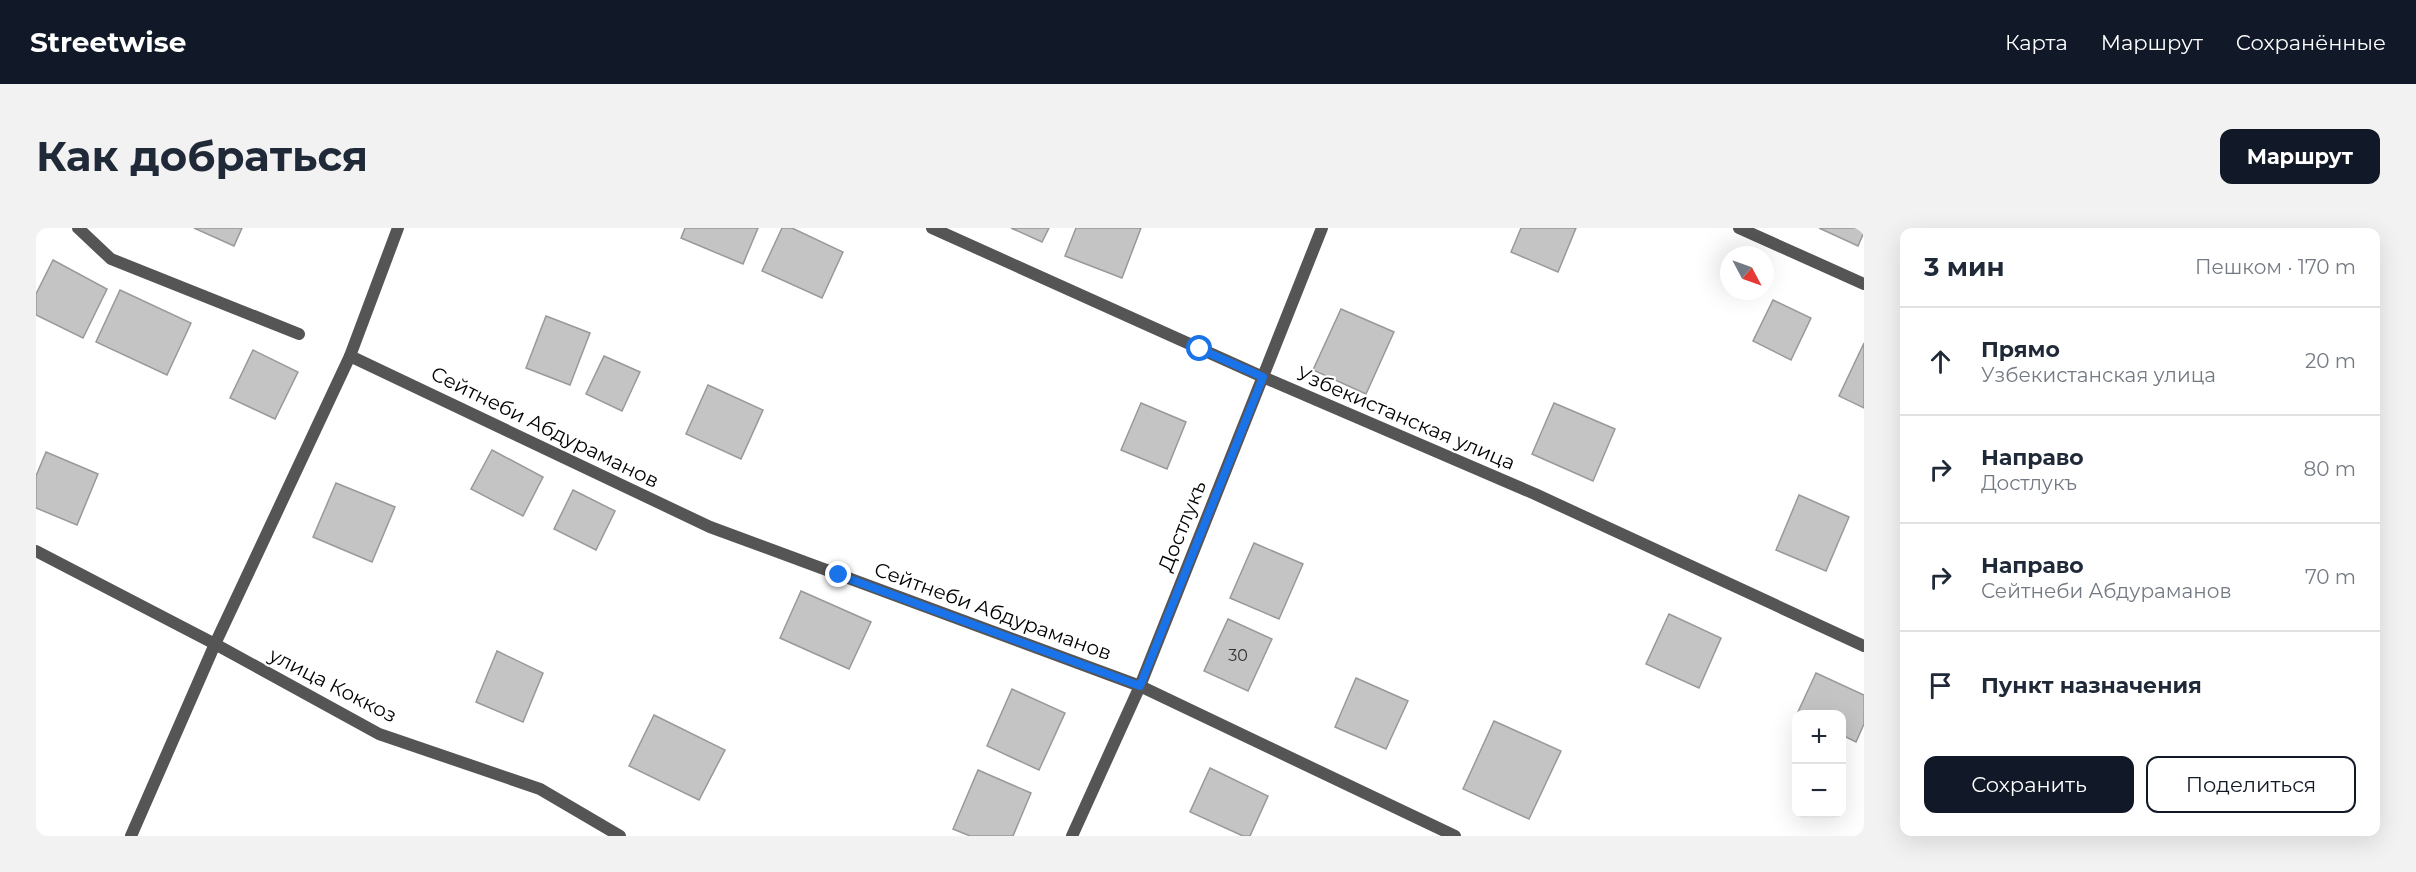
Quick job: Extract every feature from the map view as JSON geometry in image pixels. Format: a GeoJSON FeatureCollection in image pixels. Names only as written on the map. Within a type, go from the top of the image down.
{"type":"FeatureCollection","features":[{"type":"Feature","properties":{"kind":"street"},"geometry":{"type":"LineString","coordinates":[[78,228],[111,259],[299,334]]}},
{"type":"Feature","properties":{"kind":"street"},"geometry":{"type":"LineString","coordinates":[[131,836],[215,644],[350,356],[398,228]]}},
{"type":"Feature","properties":{"kind":"street","name":"Узбекистанская улица"},"geometry":{"type":"LineString","coordinates":[[932,228],[1263,377],[1535,494],[1864,646]]}},
{"type":"Feature","properties":{"kind":"street","name":"Достлукъ"},"geometry":{"type":"LineString","coordinates":[[1072,836],[1140,686],[1322,228]]}},
{"type":"Feature","properties":{"kind":"street"},"geometry":{"type":"LineString","coordinates":[[1738,228],[1864,284]]}},
{"type":"Feature","properties":{"kind":"street","name":"Сейтнеби Абдураманов"},"geometry":{"type":"LineString","coordinates":[[350,356],[710,527],[1140,686],[1455,836]]}},
{"type":"Feature","properties":{"kind":"street","name":"улица Коккоз"},"geometry":{"type":"LineString","coordinates":[[36,551],[215,644],[379,734],[540,789],[620,836]]}},
{"type":"Feature","properties":{"kind":"building"},"geometry":{"type":"Polygon","coordinates":[[[194,228],[242,228],[234,246],[194,228]]]}},
{"type":"Feature","properties":{"kind":"building"},"geometry":{"type":"Polygon","coordinates":[[[685,228],[758,228],[743,264],[681,238],[685,228]]]}},
{"type":"Feature","properties":{"kind":"building"},"geometry":{"type":"Polygon","coordinates":[[[782,228],[792,228],[843,252],[822,298],[762,271],[782,228]]]}},
{"type":"Feature","properties":{"kind":"building"},"geometry":{"type":"Polygon","coordinates":[[[1011,228],[1049,228],[1042,242],[1011,228]]]}},
{"type":"Feature","properties":{"kind":"building"},"geometry":{"type":"Polygon","coordinates":[[[1076,228],[1141,228],[1122,278],[1065,256],[1076,228]]]}},
{"type":"Feature","properties":{"kind":"building"},"geometry":{"type":"Polygon","coordinates":[[[1521,228],[1576,228],[1558,272],[1511,252],[1521,228]]]}},
{"type":"Feature","properties":{"kind":"building"},"geometry":{"type":"Polygon","coordinates":[[[1819,228],[1864,228],[1864,232],[1858,246],[1819,228]]]}},
{"type":"Feature","properties":{"kind":"building"},"geometry":{"type":"Polygon","coordinates":[[[53,260],[107,289],[83,338],[36,315],[36,294],[53,260]]]}},
{"type":"Feature","properties":{"kind":"building"},"geometry":{"type":"Polygon","coordinates":[[[120,290],[191,323],[167,375],[96,342],[120,290]]]}},
{"type":"Feature","properties":{"kind":"building"},"geometry":{"type":"Polygon","coordinates":[[[1773,300],[1811,318],[1791,360],[1753,341],[1773,300]]]}},
{"type":"Feature","properties":{"kind":"building"},"geometry":{"type":"Polygon","coordinates":[[[1341,309],[1394,332],[1366,394],[1313,370],[1341,309]]]}},
{"type":"Feature","properties":{"kind":"building"},"geometry":{"type":"Polygon","coordinates":[[[546,316],[590,333],[570,385],[526,368],[546,316]]]}},
{"type":"Feature","properties":{"kind":"building"},"geometry":{"type":"Polygon","coordinates":[[[1864,343],[1864,408],[1839,396],[1864,343]]]}},
{"type":"Feature","properties":{"kind":"building"},"geometry":{"type":"Polygon","coordinates":[[[253,350],[298,372],[275,419],[230,398],[253,350]]]}},
{"type":"Feature","properties":{"kind":"building"},"geometry":{"type":"Polygon","coordinates":[[[604,356],[640,372],[622,411],[586,394],[604,356]]]}},
{"type":"Feature","properties":{"kind":"building"},"geometry":{"type":"Polygon","coordinates":[[[708,385],[763,410],[741,459],[686,434],[708,385]]]}},
{"type":"Feature","properties":{"kind":"building"},"geometry":{"type":"Polygon","coordinates":[[[1141,403],[1186,422],[1167,469],[1121,450],[1141,403]]]}},
{"type":"Feature","properties":{"kind":"building"},"geometry":{"type":"Polygon","coordinates":[[[1554,403],[1615,429],[1593,481],[1532,454],[1554,403]]]}},
{"type":"Feature","properties":{"kind":"building"},"geometry":{"type":"Polygon","coordinates":[[[492,450],[543,477],[523,516],[471,489],[492,450]]]}},
{"type":"Feature","properties":{"kind":"building"},"geometry":{"type":"Polygon","coordinates":[[[46,452],[98,474],[77,525],[36,508],[36,476],[46,452]]]}},
{"type":"Feature","properties":{"kind":"building"},"geometry":{"type":"Polygon","coordinates":[[[336,483],[395,507],[372,562],[313,537],[336,483]]]}},
{"type":"Feature","properties":{"kind":"building"},"geometry":{"type":"Polygon","coordinates":[[[573,490],[615,511],[596,550],[554,529],[573,490]]]}},
{"type":"Feature","properties":{"kind":"building"},"geometry":{"type":"Polygon","coordinates":[[[1799,495],[1849,517],[1826,571],[1776,550],[1799,495]]]}},
{"type":"Feature","properties":{"kind":"building"},"geometry":{"type":"Polygon","coordinates":[[[1254,543],[1303,564],[1279,619],[1230,598],[1254,543]]]}},
{"type":"Feature","properties":{"kind":"building"},"geometry":{"type":"Polygon","coordinates":[[[801,591],[871,622],[849,669],[780,638],[801,591]]]}},
{"type":"Feature","properties":{"kind":"building"},"geometry":{"type":"Polygon","coordinates":[[[1669,614],[1721,638],[1699,688],[1646,664],[1669,614]]]}},
{"type":"Feature","properties":{"kind":"building"},"geometry":{"type":"Polygon","coordinates":[[[1228,619],[1272,639],[1248,691],[1204,671],[1228,619]]]}},
{"type":"Feature","properties":{"kind":"building"},"geometry":{"type":"Polygon","coordinates":[[[497,651],[543,673],[523,722],[476,702],[497,651]]]}},
{"type":"Feature","properties":{"kind":"building"},"geometry":{"type":"Polygon","coordinates":[[[1816,673],[1864,695],[1864,724],[1856,742],[1846,737],[1846,710],[1799,710],[1816,673]]]}},
{"type":"Feature","properties":{"kind":"building"},"geometry":{"type":"Polygon","coordinates":[[[1356,678],[1408,701],[1386,749],[1335,727],[1356,678]]]}},
{"type":"Feature","properties":{"kind":"building"},"geometry":{"type":"Polygon","coordinates":[[[1012,689],[1065,713],[1039,770],[987,746],[1012,689]]]}},
{"type":"Feature","properties":{"kind":"building"},"geometry":{"type":"Polygon","coordinates":[[[654,715],[725,750],[699,800],[629,766],[654,715]]]}},
{"type":"Feature","properties":{"kind":"building"},"geometry":{"type":"Polygon","coordinates":[[[1494,721],[1561,751],[1529,819],[1463,789],[1494,721]]]}},
{"type":"Feature","properties":{"kind":"building"},"geometry":{"type":"Polygon","coordinates":[[[1210,768],[1268,796],[1250,836],[1243,836],[1190,812],[1210,768]]]}},
{"type":"Feature","properties":{"kind":"building"},"geometry":{"type":"Polygon","coordinates":[[[978,770],[1031,793],[1013,836],[970,836],[953,829],[978,770]]]}},
{"type":"Feature","properties":{"kind":"route"},"geometry":{"type":"LineString","coordinates":[[839,575],[1140,686],[1263,377],[1200,349]]}}]}
